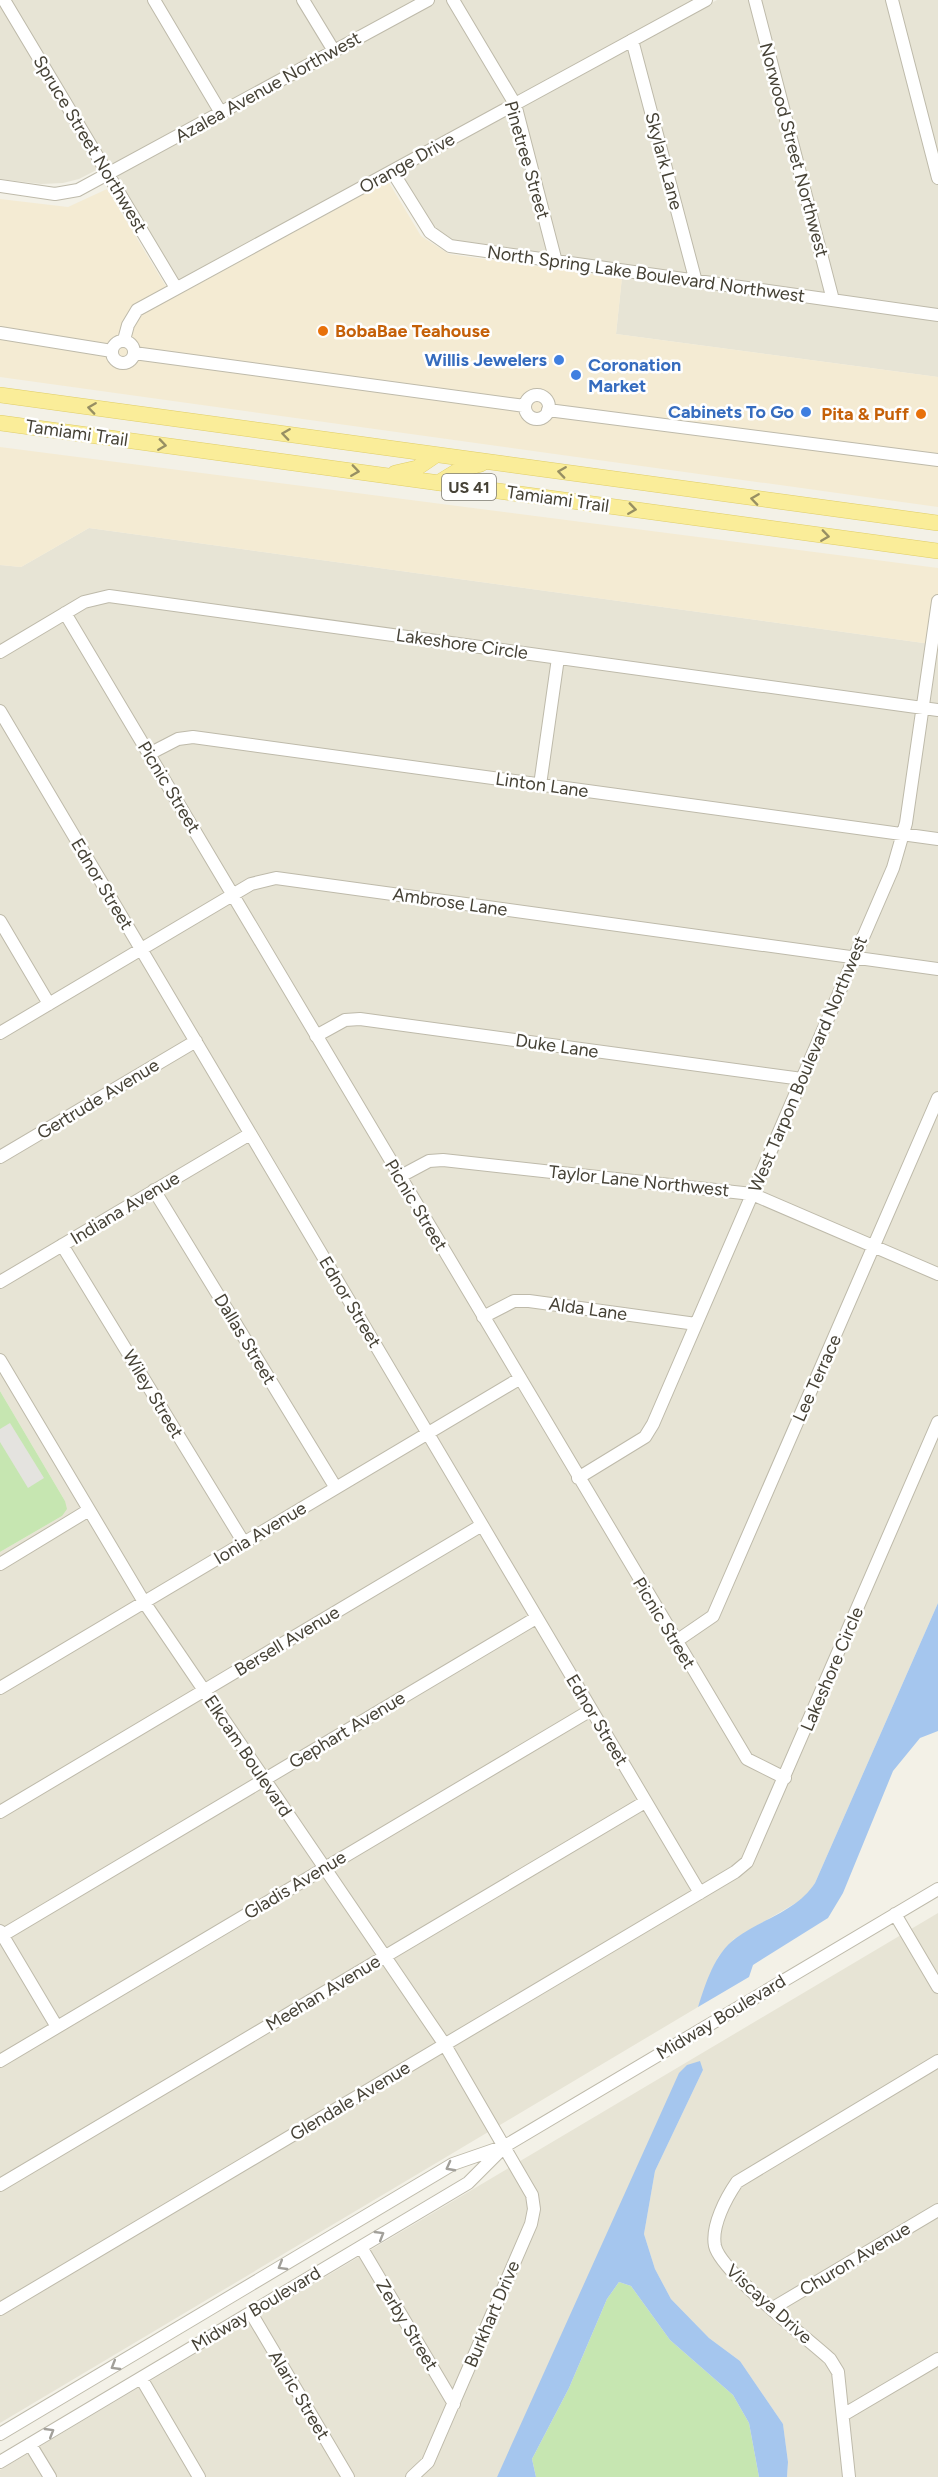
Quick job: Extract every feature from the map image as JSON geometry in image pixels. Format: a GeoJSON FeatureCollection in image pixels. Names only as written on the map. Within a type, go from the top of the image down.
{"type":"FeatureCollection","features":[{"type":"Feature","properties":{"kind":"main road","name":"Tamiami Trail"},"geometry":{"type":"LineString","coordinates":[[0,396],[938,524]]}},
{"type":"Feature","properties":{"kind":"main road","name":"Tamiami Trail"},"geometry":{"type":"LineString","coordinates":[[0,423],[938,551]]}},
{"type":"Feature","properties":{"kind":"main road"},"geometry":{"type":"LineString","coordinates":[[386,476],[417,468],[436,455]]}},
{"type":"Feature","properties":{"kind":"main road"},"geometry":{"type":"LineString","coordinates":[[438,483],[459,470],[487,462]]}},
{"type":"Feature","properties":{"kind":"street","name":"Spruce Street Northwest"},"geometry":{"type":"LineString","coordinates":[[4,0],[176,288]]}},
{"type":"Feature","properties":{"kind":"street"},"geometry":{"type":"LineString","coordinates":[[154,0],[221,113]]}},
{"type":"Feature","properties":{"kind":"street"},"geometry":{"type":"LineString","coordinates":[[303,0],[334,51]]}},
{"type":"Feature","properties":{"kind":"street","name":"Azalea Avenue Northwest"},"geometry":{"type":"LineString","coordinates":[[0,186],[67,194],[428,0]]}},
{"type":"Feature","properties":{"kind":"street","name":"Pinetree Street"},"geometry":{"type":"LineString","coordinates":[[453,0],[515,104],[556,262]]}},
{"type":"Feature","properties":{"kind":"street","name":"Orange Drive"},"geometry":{"type":"LineString","coordinates":[[124,340],[128,325],[137,310],[706,0]]}},
{"type":"Feature","properties":{"kind":"street","name":"Norwood Street Northwest"},"geometry":{"type":"LineString","coordinates":[[755,0],[833,300]]}},
{"type":"Feature","properties":{"kind":"street"},"geometry":{"type":"LineString","coordinates":[[892,0],[938,178]]}},
{"type":"Feature","properties":{"kind":"street","name":"Skylark Lane"},"geometry":{"type":"LineString","coordinates":[[632,40],[696,282]]}},
{"type":"Feature","properties":{"kind":"street","name":"North Spring Lake Boulevard Northwest"},"geometry":{"type":"LineString","coordinates":[[392,171],[430,232],[439,240],[462,249],[938,315]]}},
{"type":"Feature","properties":{"kind":"street"},"geometry":{"type":"LineString","coordinates":[[0,333],[112,351]]}},
{"type":"Feature","properties":{"kind":"street"},"geometry":{"type":"LineString","coordinates":[[124,340],[133,346],[134,353],[130,360],[123,363],[116,361],[112,351],[117,342],[124,340]]}},
{"type":"Feature","properties":{"kind":"street"},"geometry":{"type":"LineString","coordinates":[[134,353],[525,406],[528,415],[535,419],[543,418],[548,410],[938,460]]}},
{"type":"Feature","properties":{"kind":"street","name":"Lakeshore Circle"},"geometry":{"type":"LineString","coordinates":[[0,652],[94,598],[109,596],[938,710]]}},
{"type":"Feature","properties":{"kind":"street","name":"West Tarpon Boulevard Northwest"},"geometry":{"type":"LineString","coordinates":[[578,1478],[645,1437],[653,1424],[893,868],[903,834],[938,601]]}},
{"type":"Feature","properties":{"kind":"street","name":"Picnic Street"},"geometry":{"type":"LineString","coordinates":[[65,613],[675,1642],[747,1759],[785,1778]]}},
{"type":"Feature","properties":{"kind":"street"},"geometry":{"type":"LineString","coordinates":[[540,784],[558,657]]}},
{"type":"Feature","properties":{"kind":"street","name":"Ednor Street"},"geometry":{"type":"LineString","coordinates":[[0,711],[700,1893]]}},
{"type":"Feature","properties":{"kind":"street","name":"Linton Lane"},"geometry":{"type":"LineString","coordinates":[[149,754],[178,738],[193,737],[938,839]]}},
{"type":"Feature","properties":{"kind":"street","name":"Ambrose Lane"},"geometry":{"type":"LineString","coordinates":[[0,1033],[261,879],[276,878],[938,969]]}},
{"type":"Feature","properties":{"kind":"street"},"geometry":{"type":"LineString","coordinates":[[0,921],[49,1004]]}},
{"type":"Feature","properties":{"kind":"street","name":"Duke Lane"},"geometry":{"type":"LineString","coordinates":[[316,1036],[345,1020],[360,1019],[802,1079]]}},
{"type":"Feature","properties":{"kind":"street","name":"Gertrude Avenue"},"geometry":{"type":"LineString","coordinates":[[0,1157],[195,1041]]}},
{"type":"Feature","properties":{"kind":"street","name":"Lee Terrace"},"geometry":{"type":"LineString","coordinates":[[675,1642],[713,1616],[938,1098]]}},
{"type":"Feature","properties":{"kind":"street","name":"Indiana Avenue"},"geometry":{"type":"LineString","coordinates":[[0,1282],[250,1134]]}},
{"type":"Feature","properties":{"kind":"street","name":"Taylor Lane Northwest"},"geometry":{"type":"LineString","coordinates":[[399,1177],[429,1161],[443,1160],[752,1194],[938,1274]]}},
{"type":"Feature","properties":{"kind":"street","name":"Dallas Street"},"geometry":{"type":"LineString","coordinates":[[154,1190],[336,1488]]}},
{"type":"Feature","properties":{"kind":"street","name":"Wiley Street"},"geometry":{"type":"LineString","coordinates":[[62,1245],[244,1543]]}},
{"type":"Feature","properties":{"kind":"street","name":"Alda Lane"},"geometry":{"type":"LineString","coordinates":[[483,1317],[514,1302],[529,1301],[696,1324]]}},
{"type":"Feature","properties":{"kind":"street","name":"Elkcam Boulevard"},"geometry":{"type":"LineString","coordinates":[[0,1360],[144,1602],[445,2045],[505,2146]]}},
{"type":"Feature","properties":{"kind":"street","name":"Ionia Avenue"},"geometry":{"type":"LineString","coordinates":[[0,1688],[519,1379]]}},
{"type":"Feature","properties":{"kind":"street","name":"Lakeshore Circle"},"geometry":{"type":"LineString","coordinates":[[700,1893],[747,1862],[938,1422]]}},
{"type":"Feature","properties":{"kind":"street"},"geometry":{"type":"LineString","coordinates":[[0,1564],[89,1510]]}},
{"type":"Feature","properties":{"kind":"street","name":"Bersell Avenue"},"geometry":{"type":"LineString","coordinates":[[0,1812],[482,1526]]}},
{"type":"Feature","properties":{"kind":"street","name":"Gephart Avenue"},"geometry":{"type":"LineString","coordinates":[[1,1933],[536,1617]]}},
{"type":"Feature","properties":{"kind":"street","name":"Gladis Avenue"},"geometry":{"type":"LineString","coordinates":[[0,2061],[591,1710]]}},
{"type":"Feature","properties":{"kind":"street","name":"Meehan Avenue"},"geometry":{"type":"LineString","coordinates":[[0,2185],[645,1802]]}},
{"type":"Feature","properties":{"kind":"street","name":"Midway Boulevard"},"geometry":{"type":"LineString","coordinates":[[0,2434],[453,2164],[505,2146],[938,1889]]}},
{"type":"Feature","properties":{"kind":"street","name":"Glendale Avenue"},"geometry":{"type":"LineString","coordinates":[[0,2309],[700,1893]]}},
{"type":"Feature","properties":{"kind":"street"},"geometry":{"type":"LineString","coordinates":[[895,1914],[938,1987]]}},
{"type":"Feature","properties":{"kind":"street"},"geometry":{"type":"LineString","coordinates":[[1,1933],[57,2027]]}},
{"type":"Feature","properties":{"kind":"street","name":"Viscaya Drive"},"geometry":{"type":"LineString","coordinates":[[849,2477],[842,2386],[834,2366],[729,2269],[715,2247],[715,2232],[729,2194],[737,2182],[938,2061]]}},
{"type":"Feature","properties":{"kind":"street","name":"Midway Boulevard"},"geometry":{"type":"LineString","coordinates":[[0,2462],[468,2183],[505,2146]]}},
{"type":"Feature","properties":{"kind":"street","name":"Burkhart Drive"},"geometry":{"type":"LineString","coordinates":[[412,2477],[428,2462],[531,2224],[534,2210],[532,2195],[505,2146]]}},
{"type":"Feature","properties":{"kind":"street","name":"Churon Avenue"},"geometry":{"type":"LineString","coordinates":[[773,2308],[938,2210]]}},
{"type":"Feature","properties":{"kind":"street","name":"Zerby Street"},"geometry":{"type":"LineString","coordinates":[[361,2247],[454,2404]]}},
{"type":"Feature","properties":{"kind":"street","name":"Alaric Street"},"geometry":{"type":"LineString","coordinates":[[251,2313],[348,2477]]}},
{"type":"Feature","properties":{"kind":"street"},"geometry":{"type":"LineString","coordinates":[[843,2415],[938,2359]]}},
{"type":"Feature","properties":{"kind":"street"},"geometry":{"type":"LineString","coordinates":[[141,2378],[199,2477]]}},
{"type":"Feature","properties":{"kind":"street"},"geometry":{"type":"LineString","coordinates":[[30,2444],[50,2477]]}},
{"type":"Feature","properties":{"kind":"shaded area"},"geometry":{"type":"Polygon","coordinates":[[[0,0],[693,0],[177,282],[110,163],[79,179],[63,183],[41,184],[0,179],[0,0]]]}},
{"type":"Feature","properties":{"kind":"shaded area"},"geometry":{"type":"Polygon","coordinates":[[[717,0],[938,0],[938,377],[616,334],[623,267],[458,244],[434,231],[399,173],[717,0]]]}},
{"type":"Feature","properties":{"kind":"shaded area"},"geometry":{"type":"Polygon","coordinates":[[[388,181],[421,236],[449,254],[622,278],[616,334],[938,377],[938,507],[0,377],[0,199],[68,207],[107,189],[173,298],[388,181]]]}},
{"type":"Feature","properties":{"kind":"shaded area"},"geometry":{"type":"Polygon","coordinates":[[[0,447],[938,568],[938,645],[89,528],[21,567],[0,565],[0,447]]]}},
{"type":"Feature","properties":{"kind":"shaded area"},"geometry":{"type":"Polygon","coordinates":[[[89,528],[938,645],[938,1603],[815,1883],[806,1897],[734,1939],[718,1957],[698,2007],[0,2423],[0,1552],[62,1516],[65,1501],[0,1391],[0,565],[21,567],[89,528]]]}},
{"type":"Feature","properties":{"kind":"shaded area"},"geometry":{"type":"Polygon","coordinates":[[[10,1423],[44,1478],[28,1488],[0,1442],[0,1429],[10,1423]]]}},
{"type":"Feature","properties":{"kind":"shaded area"},"geometry":{"type":"Polygon","coordinates":[[[938,1913],[938,2477],[787,2477],[788,2462],[783,2424],[740,2361],[709,2338],[671,2299],[655,2269],[644,2234],[655,2171],[703,2070],[699,2061],[497,2477],[0,2477],[0,2470],[938,1913]]]}},
{"type":"Feature","properties":{"kind":"green space"},"geometry":{"type":"Polygon","coordinates":[[[0,1391],[65,1501],[67,1509],[62,1516],[0,1552],[0,1391]]]}},
{"type":"Feature","properties":{"kind":"green space"},"geometry":{"type":"Polygon","coordinates":[[[619,2282],[631,2286],[670,2340],[733,2395],[749,2423],[759,2477],[536,2477],[532,2459],[569,2388],[607,2299],[619,2282]]]}},
{"type":"Feature","properties":{"kind":"water"},"geometry":{"type":"Polygon","coordinates":[[[938,1603],[938,1731],[920,1738],[893,1771],[843,1893],[828,1918],[753,1965],[749,1977],[698,2007],[716,1961],[728,1945],[746,1931],[799,1901],[815,1883],[938,1603]]]}},
{"type":"Feature","properties":{"kind":"water"},"geometry":{"type":"Polygon","coordinates":[[[700,2061],[703,2070],[655,2171],[644,2234],[655,2269],[671,2299],[709,2338],[740,2361],[783,2424],[788,2462],[787,2477],[759,2477],[749,2423],[733,2395],[670,2340],[631,2286],[619,2282],[607,2299],[569,2388],[532,2459],[536,2477],[497,2477],[679,2073],[687,2065],[700,2061]]]}},
{"type":"Feature","properties":{"kind":"place","name":"BobaBae Teahouse"},"geometry":{"type":"Point","coordinates":[323,331]}},
{"type":"Feature","properties":{"kind":"place","name":"Willis Jewelers"},"geometry":{"type":"Point","coordinates":[559,360]}},
{"type":"Feature","properties":{"kind":"place","name":"Coronation Market"},"geometry":{"type":"Point","coordinates":[576,375]}},
{"type":"Feature","properties":{"kind":"place","name":"Cabinets To Go"},"geometry":{"type":"Point","coordinates":[806,412]}},
{"type":"Feature","properties":{"kind":"place","name":"Pita & Puff"},"geometry":{"type":"Point","coordinates":[921,414]}}]}
